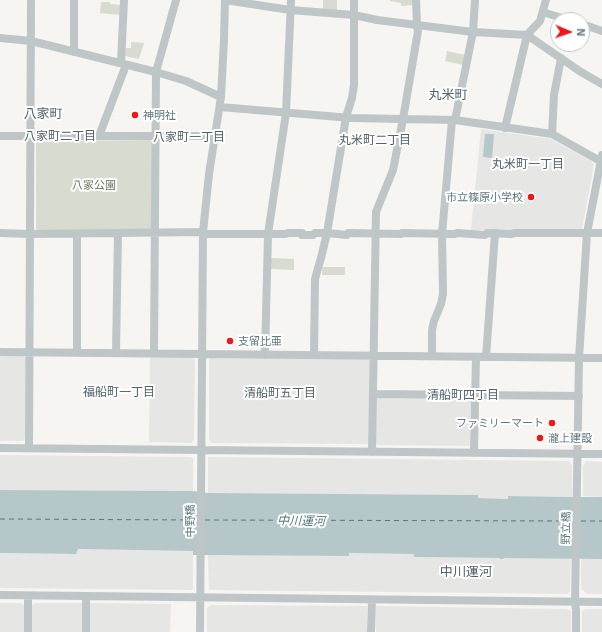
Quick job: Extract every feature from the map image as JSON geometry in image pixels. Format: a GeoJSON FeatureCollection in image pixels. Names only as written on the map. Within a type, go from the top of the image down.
{"type":"FeatureCollection","features":[{"type":"Feature","properties":{"kind":"street"},"geometry":{"type":"LineString","coordinates":[[29,448],[31,0]]}},
{"type":"Feature","properties":{"kind":"street"},"geometry":{"type":"LineString","coordinates":[[74,0],[74,52]]}},
{"type":"Feature","properties":{"kind":"street"},"geometry":{"type":"LineString","coordinates":[[99,136],[123,64],[124,0]]}},
{"type":"Feature","properties":{"kind":"street"},"geometry":{"type":"LineString","coordinates":[[154,353],[156,72],[176,0]]}},
{"type":"Feature","properties":{"kind":"street"},"geometry":{"type":"LineString","coordinates":[[225,0],[290,10],[354,15],[377,20],[473,32],[526,35],[581,72],[602,84]]}},
{"type":"Feature","properties":{"kind":"street","name":"中野橋"},"geometry":{"type":"LineString","coordinates":[[200,632],[203,233],[209,174],[221,97],[225,0]]}},
{"type":"Feature","properties":{"kind":"street"},"geometry":{"type":"LineString","coordinates":[[265,355],[268,234],[286,113],[291,0]]}},
{"type":"Feature","properties":{"kind":"street"},"geometry":{"type":"LineString","coordinates":[[314,355],[315,279],[327,233],[346,117],[352,98],[354,85],[354,0]]}},
{"type":"Feature","properties":{"kind":"street"},"geometry":{"type":"LineString","coordinates":[[372,452],[376,212],[393,170],[403,119],[418,30],[416,0]]}},
{"type":"Feature","properties":{"kind":"street"},"geometry":{"type":"LineString","coordinates":[[432,356],[432,330],[443,294],[442,234],[453,120],[473,32],[475,0]]}},
{"type":"Feature","properties":{"kind":"street"},"geometry":{"type":"LineString","coordinates":[[505,128],[526,35],[540,21],[546,0]]}},
{"type":"Feature","properties":{"kind":"street"},"geometry":{"type":"LineString","coordinates":[[543,12],[550,14]]}},
{"type":"Feature","properties":{"kind":"street"},"geometry":{"type":"LineString","coordinates":[[590,27],[602,31]]}},
{"type":"Feature","properties":{"kind":"street"},"geometry":{"type":"LineString","coordinates":[[0,38],[31,41],[156,72],[186,82],[221,97]]}},
{"type":"Feature","properties":{"kind":"street"},"geometry":{"type":"LineString","coordinates":[[552,134],[554,96],[561,58]]}},
{"type":"Feature","properties":{"kind":"street"},"geometry":{"type":"LineString","coordinates":[[220,107],[351,118],[453,120],[552,134],[601,160]]}},
{"type":"Feature","properties":{"kind":"street"},"geometry":{"type":"LineString","coordinates":[[0,136],[215,136]]}},
{"type":"Feature","properties":{"kind":"street","name":"野立橋"},"geometry":{"type":"LineString","coordinates":[[576,632],[575,602],[579,358],[587,233],[601,160]]}},
{"type":"Feature","properties":{"kind":"street"},"geometry":{"type":"LineString","coordinates":[[0,233],[302,233],[302,235],[313,235],[315,233],[336,233],[337,235],[347,235],[348,233],[457,233],[485,235],[487,233],[602,233]]}},
{"type":"Feature","properties":{"kind":"street"},"geometry":{"type":"LineString","coordinates":[[116,353],[118,233]]}},
{"type":"Feature","properties":{"kind":"street"},"geometry":{"type":"LineString","coordinates":[[486,357],[495,233]]}},
{"type":"Feature","properties":{"kind":"street"},"geometry":{"type":"LineString","coordinates":[[77,234],[78,353]]}},
{"type":"Feature","properties":{"kind":"street"},"geometry":{"type":"LineString","coordinates":[[0,352],[602,358]]}},
{"type":"Feature","properties":{"kind":"street"},"geometry":{"type":"LineString","coordinates":[[474,453],[476,357]]}},
{"type":"Feature","properties":{"kind":"street"},"geometry":{"type":"LineString","coordinates":[[373,394],[579,396]]}},
{"type":"Feature","properties":{"kind":"street"},"geometry":{"type":"LineString","coordinates":[[0,448],[602,454]]}},
{"type":"Feature","properties":{"kind":"street"},"geometry":{"type":"LineString","coordinates":[[0,595],[602,602]]}},
{"type":"Feature","properties":{"kind":"street"},"geometry":{"type":"LineString","coordinates":[[28,596],[28,632]]}},
{"type":"Feature","properties":{"kind":"street"},"geometry":{"type":"LineString","coordinates":[[86,596],[86,632]]}},
{"type":"Feature","properties":{"kind":"street"},"geometry":{"type":"LineString","coordinates":[[372,600],[372,632]]}},
{"type":"Feature","properties":{"kind":"shaded area","name":"市立篠原小学校"},"geometry":{"type":"Polygon","coordinates":[[[481,129],[551,139],[591,161],[594,165],[582,229],[471,230],[481,129]]]}},
{"type":"Feature","properties":{"kind":"shaded area"},"geometry":{"type":"Polygon","coordinates":[[[0,356],[23,356],[26,358],[25,439],[23,441],[0,441],[0,356]]]}},
{"type":"Feature","properties":{"kind":"shaded area"},"geometry":{"type":"Polygon","coordinates":[[[150,357],[193,357],[195,360],[194,440],[191,443],[149,442],[150,357]]]}},
{"type":"Feature","properties":{"kind":"shaded area"},"geometry":{"type":"Polygon","coordinates":[[[209,359],[368,359],[371,363],[370,442],[367,444],[212,443],[209,440],[209,359]]]}},
{"type":"Feature","properties":{"kind":"shaded area"},"geometry":{"type":"Polygon","coordinates":[[[379,397],[472,398],[472,446],[378,445],[375,442],[376,399],[379,397]]]}},
{"type":"Feature","properties":{"kind":"shaded area"},"geometry":{"type":"Polygon","coordinates":[[[0,455],[191,457],[193,458],[193,491],[0,490],[0,455]]]}},
{"type":"Feature","properties":{"kind":"shaded area"},"geometry":{"type":"Polygon","coordinates":[[[208,457],[569,461],[572,465],[572,497],[508,496],[508,499],[478,498],[477,495],[208,493],[208,457]]]}},
{"type":"Feature","properties":{"kind":"shaded area"},"geometry":{"type":"Polygon","coordinates":[[[586,461],[602,462],[602,497],[583,496],[583,466],[586,461]]]}},
{"type":"Feature","properties":{"kind":"shaded area"},"geometry":{"type":"Polygon","coordinates":[[[77,549],[193,551],[193,590],[0,588],[0,553],[76,554],[77,549]]]}},
{"type":"Feature","properties":{"kind":"shaded area"},"geometry":{"type":"Polygon","coordinates":[[[349,553],[414,554],[414,557],[501,559],[571,558],[570,592],[568,594],[209,590],[208,555],[348,556],[349,553]]]}},
{"type":"Feature","properties":{"kind":"shaded area"},"geometry":{"type":"Polygon","coordinates":[[[581,558],[602,559],[602,594],[587,594],[582,590],[581,558]]]}},
{"type":"Feature","properties":{"kind":"shaded area"},"geometry":{"type":"Polygon","coordinates":[[[0,603],[21,603],[24,605],[24,632],[0,632],[0,603]]]}},
{"type":"Feature","properties":{"kind":"shaded area"},"geometry":{"type":"Polygon","coordinates":[[[35,603],[81,603],[84,606],[83,632],[32,632],[32,605],[35,603]]]}},
{"type":"Feature","properties":{"kind":"shaded area"},"geometry":{"type":"Polygon","coordinates":[[[89,603],[171,604],[170,632],[89,632],[89,603]]]}},
{"type":"Feature","properties":{"kind":"shaded area"},"geometry":{"type":"Polygon","coordinates":[[[211,605],[367,606],[367,632],[207,632],[207,608],[211,605]]]}},
{"type":"Feature","properties":{"kind":"shaded area"},"geometry":{"type":"Polygon","coordinates":[[[377,606],[567,609],[571,611],[571,632],[376,632],[377,606]]]}},
{"type":"Feature","properties":{"kind":"shaded area"},"geometry":{"type":"Polygon","coordinates":[[[585,609],[602,609],[602,632],[582,632],[582,612],[585,609]]]}},
{"type":"Feature","properties":{"kind":"green space"},"geometry":{"type":"Polygon","coordinates":[[[323,0],[337,0],[337,10],[323,9],[323,0]]]}},
{"type":"Feature","properties":{"kind":"green space"},"geometry":{"type":"Polygon","coordinates":[[[390,0],[413,0],[413,5],[401,6],[401,3],[390,0]]]}},
{"type":"Feature","properties":{"kind":"green space"},"geometry":{"type":"Polygon","coordinates":[[[101,2],[121,5],[121,15],[100,13],[101,2]]]}},
{"type":"Feature","properties":{"kind":"green space"},"geometry":{"type":"Polygon","coordinates":[[[131,42],[144,43],[139,59],[125,56],[126,48],[131,48],[131,42]]]}},
{"type":"Feature","properties":{"kind":"green space"},"geometry":{"type":"Polygon","coordinates":[[[447,51],[465,55],[463,65],[445,61],[447,51]]]}},
{"type":"Feature","properties":{"kind":"green space","name":"八家公園"},"geometry":{"type":"Polygon","coordinates":[[[150,140],[153,143],[152,230],[36,229],[36,142],[150,140]]]}},
{"type":"Feature","properties":{"kind":"green space"},"geometry":{"type":"Polygon","coordinates":[[[271,258],[294,259],[294,270],[271,269],[271,258]]]}},
{"type":"Feature","properties":{"kind":"green space"},"geometry":{"type":"Polygon","coordinates":[[[322,267],[345,267],[345,275],[322,275],[322,267]]]}},
{"type":"Feature","properties":{"kind":"water"},"geometry":{"type":"Polygon","coordinates":[[[485,134],[494,134],[492,158],[483,157],[485,134]]]}},
{"type":"Feature","properties":{"kind":"water"},"geometry":{"type":"Polygon","coordinates":[[[0,490],[478,495],[478,498],[508,499],[508,496],[602,497],[602,559],[414,557],[414,554],[349,553],[349,556],[193,555],[193,551],[78,549],[76,554],[0,553],[0,490]]]}},
{"type":"Feature","properties":{"kind":"ferry route"},"geometry":{"type":"LineString","coordinates":[[0,519],[197,520]]}},
{"type":"Feature","properties":{"kind":"ferry route"},"geometry":{"type":"LineString","coordinates":[[205,520],[573,521]]}},
{"type":"Feature","properties":{"kind":"ferry route"},"geometry":{"type":"LineString","coordinates":[[581,521],[602,521]]}},
{"type":"Feature","properties":{"kind":"place","name":"神明社"},"geometry":{"type":"Point","coordinates":[135,115]}},
{"type":"Feature","properties":{"kind":"place","name":"市立篠原小学校"},"geometry":{"type":"Point","coordinates":[531,197]}},
{"type":"Feature","properties":{"kind":"place","name":"支留比亜"},"geometry":{"type":"Point","coordinates":[230,341]}},
{"type":"Feature","properties":{"kind":"place","name":"ファミリーマート"},"geometry":{"type":"Point","coordinates":[552,423]}},
{"type":"Feature","properties":{"kind":"place","name":"瀧上建設"},"geometry":{"type":"Point","coordinates":[540,438]}},
{"type":"Feature","properties":{"kind":"district","name":"丸米町"},"geometry":{"type":"Point","coordinates":[448,95]}},
{"type":"Feature","properties":{"kind":"district","name":"八家町"},"geometry":{"type":"Point","coordinates":[43,114]}},
{"type":"Feature","properties":{"kind":"district","name":"八家町二丁目"},"geometry":{"type":"Point","coordinates":[60,136]}},
{"type":"Feature","properties":{"kind":"district","name":"八家町一丁目"},"geometry":{"type":"Point","coordinates":[189,137]}},
{"type":"Feature","properties":{"kind":"district","name":"丸米町二丁目"},"geometry":{"type":"Point","coordinates":[375,140]}},
{"type":"Feature","properties":{"kind":"district","name":"丸米町一丁目"},"geometry":{"type":"Point","coordinates":[528,164]}},
{"type":"Feature","properties":{"kind":"district","name":"福船町一丁目"},"geometry":{"type":"Point","coordinates":[119,392]}},
{"type":"Feature","properties":{"kind":"district","name":"清船町五丁目"},"geometry":{"type":"Point","coordinates":[280,393]}},
{"type":"Feature","properties":{"kind":"district","name":"清船町四丁目"},"geometry":{"type":"Point","coordinates":[463,395]}},
{"type":"Feature","properties":{"kind":"district","name":"中川運河"},"geometry":{"type":"Point","coordinates":[466,572]}}]}
